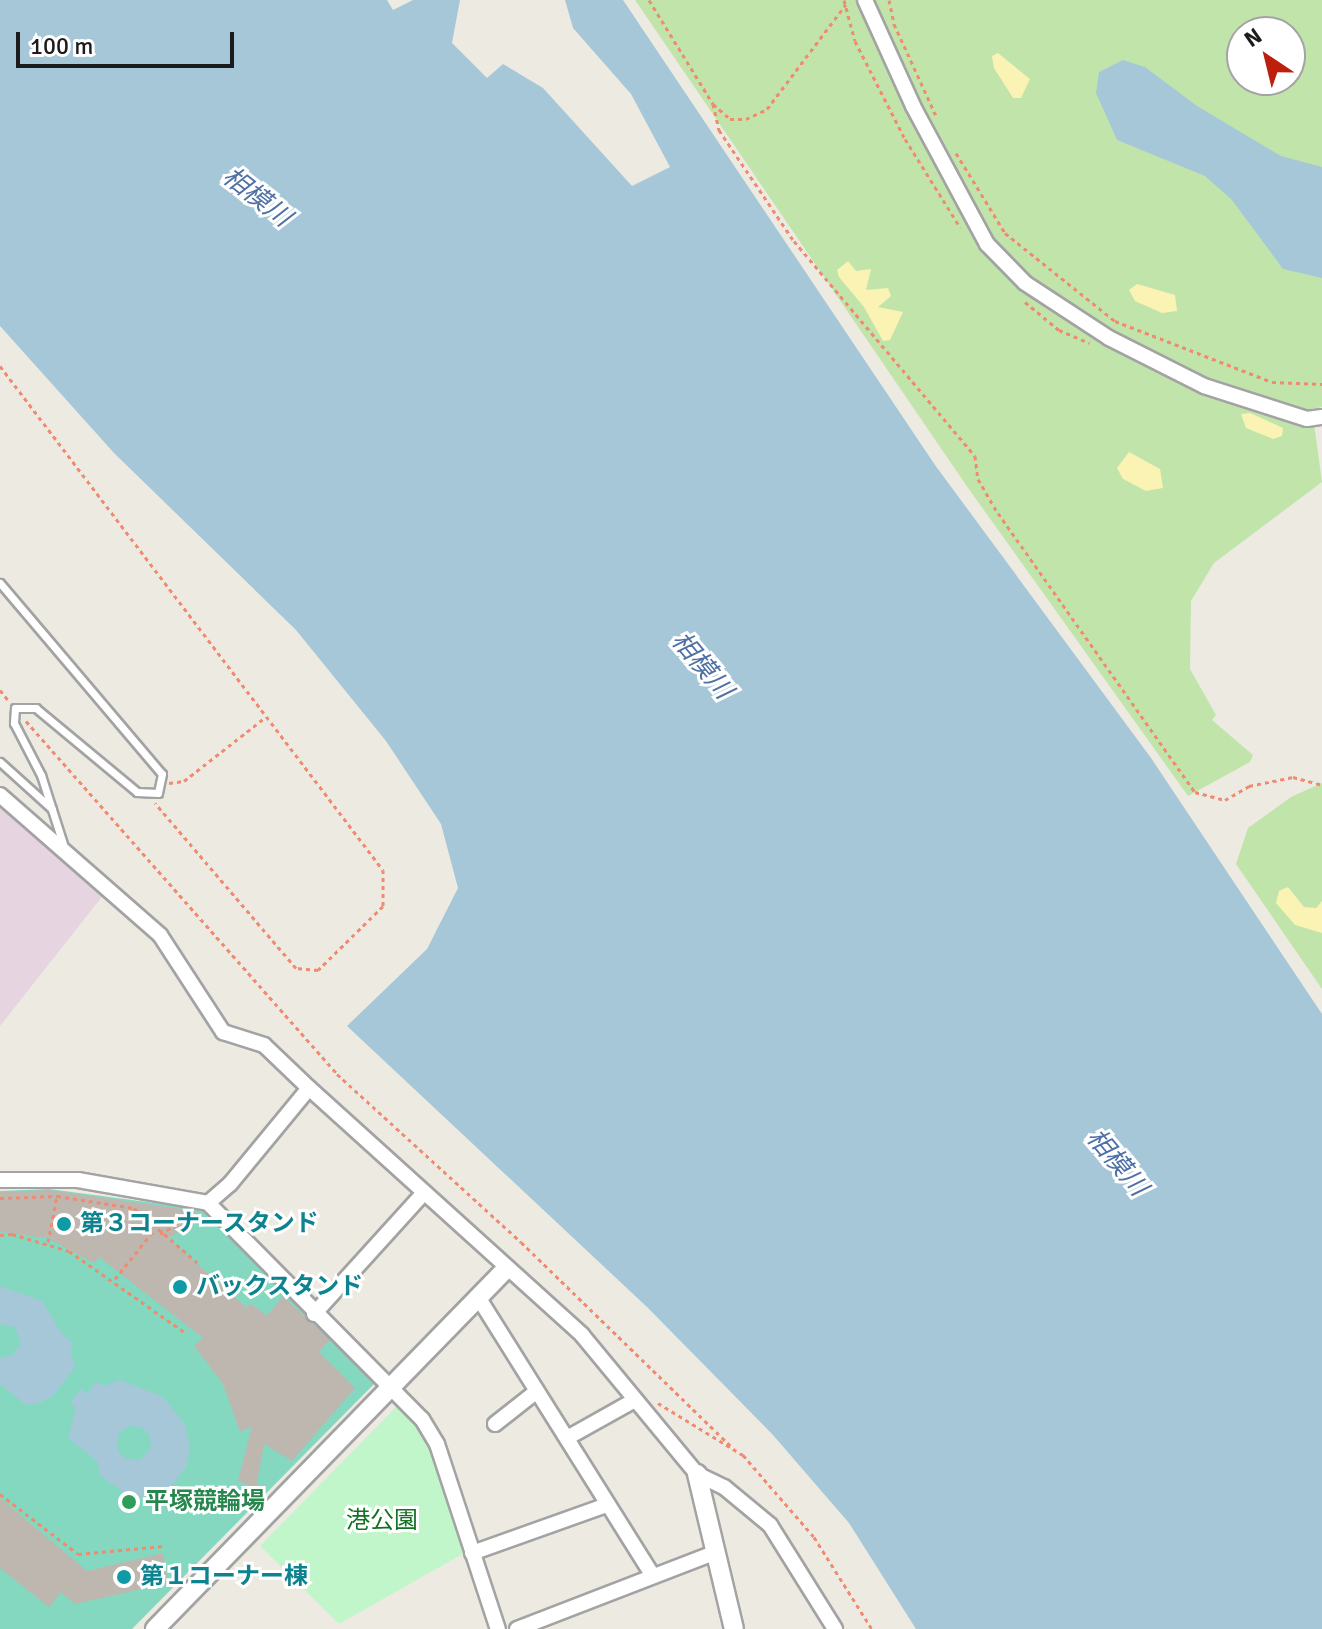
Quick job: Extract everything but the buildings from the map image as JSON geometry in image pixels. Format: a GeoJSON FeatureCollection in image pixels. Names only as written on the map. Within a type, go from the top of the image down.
{"type":"FeatureCollection","features":[{"type":"Feature","properties":{"kind":"street"},"geometry":{"type":"LineString","coordinates":[[865,0],[913,106],[987,244],[1025,283],[1109,338],[1204,386],[1307,419],[1322,417]]}},
{"type":"Feature","properties":{"kind":"street"},"geometry":{"type":"LineString","coordinates":[[0,795],[160,935],[223,1032],[264,1045],[422,1195],[582,1335],[697,1474],[724,1487],[770,1525],[835,1629]]}},
{"type":"Feature","properties":{"kind":"street"},"geometry":{"type":"LineString","coordinates":[[203,1208],[230,1184],[309,1088]]}},
{"type":"Feature","properties":{"kind":"street"},"geometry":{"type":"LineString","coordinates":[[0,1180],[78,1180],[203,1208],[392,1387],[437,1444],[498,1629]]}},
{"type":"Feature","properties":{"kind":"street"},"geometry":{"type":"LineString","coordinates":[[314,1314],[422,1195]]}},
{"type":"Feature","properties":{"kind":"street"},"geometry":{"type":"LineString","coordinates":[[161,1627],[505,1270]]}},
{"type":"Feature","properties":{"kind":"street"},"geometry":{"type":"LineString","coordinates":[[478,1297],[653,1576]]}},
{"type":"Feature","properties":{"kind":"street"},"geometry":{"type":"LineString","coordinates":[[495,1424],[537,1391]]}},
{"type":"Feature","properties":{"kind":"street"},"geometry":{"type":"LineString","coordinates":[[567,1438],[633,1398]]}},
{"type":"Feature","properties":{"kind":"street"},"geometry":{"type":"LineString","coordinates":[[697,1474],[734,1629]]}},
{"type":"Feature","properties":{"kind":"street"},"geometry":{"type":"LineString","coordinates":[[472,1553],[607,1505]]}},
{"type":"Feature","properties":{"kind":"street"},"geometry":{"type":"LineString","coordinates":[[517,1629],[714,1553]]}},
{"type":"Feature","properties":{"kind":"lane"},"geometry":{"type":"LineString","coordinates":[[0,583],[117,718],[162,782],[150,797],[137,792],[36,708],[15,708],[14,723],[54,811],[64,849]]}},
{"type":"Feature","properties":{"kind":"lane"},"geometry":{"type":"LineString","coordinates":[[0,762],[54,811]]}},
{"type":"Feature","properties":{"kind":"path"},"geometry":{"type":"LineString","coordinates":[[649,0],[713,104],[730,119],[746,119],[767,109],[845,2],[857,0]]}},
{"type":"Feature","properties":{"kind":"path"},"geometry":{"type":"LineString","coordinates":[[889,0],[894,24],[941,127]]}},
{"type":"Feature","properties":{"kind":"path"},"geometry":{"type":"LineString","coordinates":[[845,2],[855,41],[905,139],[965,234]]}},
{"type":"Feature","properties":{"kind":"path"},"geometry":{"type":"LineString","coordinates":[[713,104],[719,130],[794,241],[975,456],[978,479],[998,513],[1195,792],[1225,800],[1249,786],[1293,777],[1322,785]]}},
{"type":"Feature","properties":{"kind":"path"},"geometry":{"type":"LineString","coordinates":[[948,140],[1005,233],[1115,321],[1272,382],[1322,384]]}},
{"type":"Feature","properties":{"kind":"path"},"geometry":{"type":"LineString","coordinates":[[1016,292],[1059,330],[1093,345]]}},
{"type":"Feature","properties":{"kind":"path"},"geometry":{"type":"LineString","coordinates":[[0,366],[263,719],[383,870],[383,906],[318,970],[308,973],[283,958],[150,797]]}},
{"type":"Feature","properties":{"kind":"path"},"geometry":{"type":"LineString","coordinates":[[0,690],[337,1074],[521,1242],[734,1449],[814,1537],[872,1629]]}},
{"type":"Feature","properties":{"kind":"path"},"geometry":{"type":"LineString","coordinates":[[162,782],[184,781],[263,719]]}},
{"type":"Feature","properties":{"kind":"path"},"geometry":{"type":"LineString","coordinates":[[0,1198],[57,1196],[134,1208],[154,1230],[199,1264]]}},
{"type":"Feature","properties":{"kind":"path"},"geometry":{"type":"LineString","coordinates":[[48,1242],[57,1196]]}},
{"type":"Feature","properties":{"kind":"path"},"geometry":{"type":"LineString","coordinates":[[159,1234],[203,1208]]}},
{"type":"Feature","properties":{"kind":"path"},"geometry":{"type":"LineString","coordinates":[[115,1279],[154,1230]]}},
{"type":"Feature","properties":{"kind":"path"},"geometry":{"type":"LineString","coordinates":[[0,1235],[48,1242],[115,1279],[187,1334]]}},
{"type":"Feature","properties":{"kind":"path"},"geometry":{"type":"LineString","coordinates":[[633,1398],[653,1400],[734,1449]]}},
{"type":"Feature","properties":{"kind":"path"},"geometry":{"type":"LineString","coordinates":[[0,1494],[78,1554],[164,1546]]}},
{"type":"Feature","properties":{"kind":"shaded area"},"geometry":{"type":"Polygon","coordinates":[[[0,807],[104,894],[0,1026],[0,807]]]}},
{"type":"Feature","properties":{"kind":"green space"},"geometry":{"type":"Polygon","coordinates":[[[635,0],[1322,0],[1322,407],[1312,409],[1322,482],[1214,563],[1191,601],[1190,669],[1216,715],[1212,720],[1253,755],[1250,762],[1188,796],[966,485],[635,0]]]}},
{"type":"Feature","properties":{"kind":"green space"},"geometry":{"type":"Polygon","coordinates":[[[1322,783],[1322,989],[1236,864],[1248,828],[1291,797],[1322,783]]]}},
{"type":"Feature","properties":{"kind":"green space","name":"平塚競輪場"},"geometry":{"type":"Polygon","coordinates":[[[49,1189],[200,1209],[375,1383],[132,1629],[0,1629],[0,1191],[49,1189]]]}},
{"type":"Feature","properties":{"kind":"green space","name":"港公園"},"geometry":{"type":"Polygon","coordinates":[[[398,1405],[433,1449],[466,1552],[339,1624],[260,1546],[398,1405]]]}},
{"type":"Feature","properties":{"kind":"sand"},"geometry":{"type":"Polygon","coordinates":[[[998,53],[1030,79],[1021,98],[1013,98],[994,68],[992,56],[998,53]]]}},
{"type":"Feature","properties":{"kind":"sand"},"geometry":{"type":"Polygon","coordinates":[[[848,261],[856,271],[871,269],[866,290],[888,288],[891,296],[878,307],[903,312],[890,340],[883,341],[864,307],[839,277],[837,270],[848,261]]]}},
{"type":"Feature","properties":{"kind":"sand"},"geometry":{"type":"Polygon","coordinates":[[[1137,284],[1175,295],[1177,311],[1162,313],[1135,301],[1129,290],[1137,284]]]}},
{"type":"Feature","properties":{"kind":"sand"},"geometry":{"type":"Polygon","coordinates":[[[1250,413],[1283,428],[1282,436],[1273,439],[1246,428],[1241,414],[1250,413]]]}},
{"type":"Feature","properties":{"kind":"sand"},"geometry":{"type":"Polygon","coordinates":[[[1129,452],[1160,469],[1163,488],[1146,491],[1123,479],[1117,468],[1129,452]]]}},
{"type":"Feature","properties":{"kind":"sand"},"geometry":{"type":"Polygon","coordinates":[[[1288,887],[1304,907],[1316,908],[1322,901],[1322,933],[1295,925],[1276,903],[1279,891],[1288,887]]]}},
{"type":"Feature","properties":{"kind":"water","name":"相模川"},"geometry":{"type":"Polygon","coordinates":[[[0,0],[387,0],[393,10],[413,0],[460,0],[452,43],[487,78],[503,64],[543,88],[632,186],[670,167],[631,94],[573,28],[565,0],[623,0],[935,465],[1151,758],[1322,1014],[1322,1629],[916,1629],[849,1523],[773,1435],[647,1307],[347,1026],[427,949],[458,888],[441,824],[386,741],[296,630],[114,453],[0,326],[0,0]]]}},
{"type":"Feature","properties":{"kind":"water"},"geometry":{"type":"Polygon","coordinates":[[[1123,60],[1145,67],[1197,106],[1281,156],[1322,167],[1322,278],[1283,269],[1232,200],[1205,176],[1117,140],[1096,93],[1099,72],[1123,60]]]}},
{"type":"Feature","properties":{"kind":"water"},"geometry":{"type":"Polygon","coordinates":[[[0,1286],[42,1301],[61,1333],[74,1344],[70,1351],[75,1367],[53,1396],[39,1403],[26,1405],[0,1384],[0,1357],[12,1356],[21,1343],[15,1327],[0,1324],[0,1286]]]}},
{"type":"Feature","properties":{"kind":"water"},"geometry":{"type":"Polygon","coordinates":[[[119,1380],[162,1396],[185,1424],[190,1447],[187,1466],[165,1493],[133,1498],[99,1475],[98,1462],[68,1438],[76,1408],[70,1403],[81,1389],[86,1394],[96,1382],[104,1386],[119,1380]],[[129,1426],[119,1433],[117,1449],[124,1458],[140,1460],[151,1448],[150,1436],[141,1427],[129,1426]]]}},
{"type":"Feature","properties":{"kind":"place","name":"第３コーナースタンド"},"geometry":{"type":"Point","coordinates":[64,1224]}},
{"type":"Feature","properties":{"kind":"place","name":"バックスタンド"},"geometry":{"type":"Point","coordinates":[180,1287]}},
{"type":"Feature","properties":{"kind":"place","name":"平塚競輪場"},"geometry":{"type":"Point","coordinates":[129,1502]}},
{"type":"Feature","properties":{"kind":"place","name":"第１コーナー棟"},"geometry":{"type":"Point","coordinates":[124,1577]}}]}
